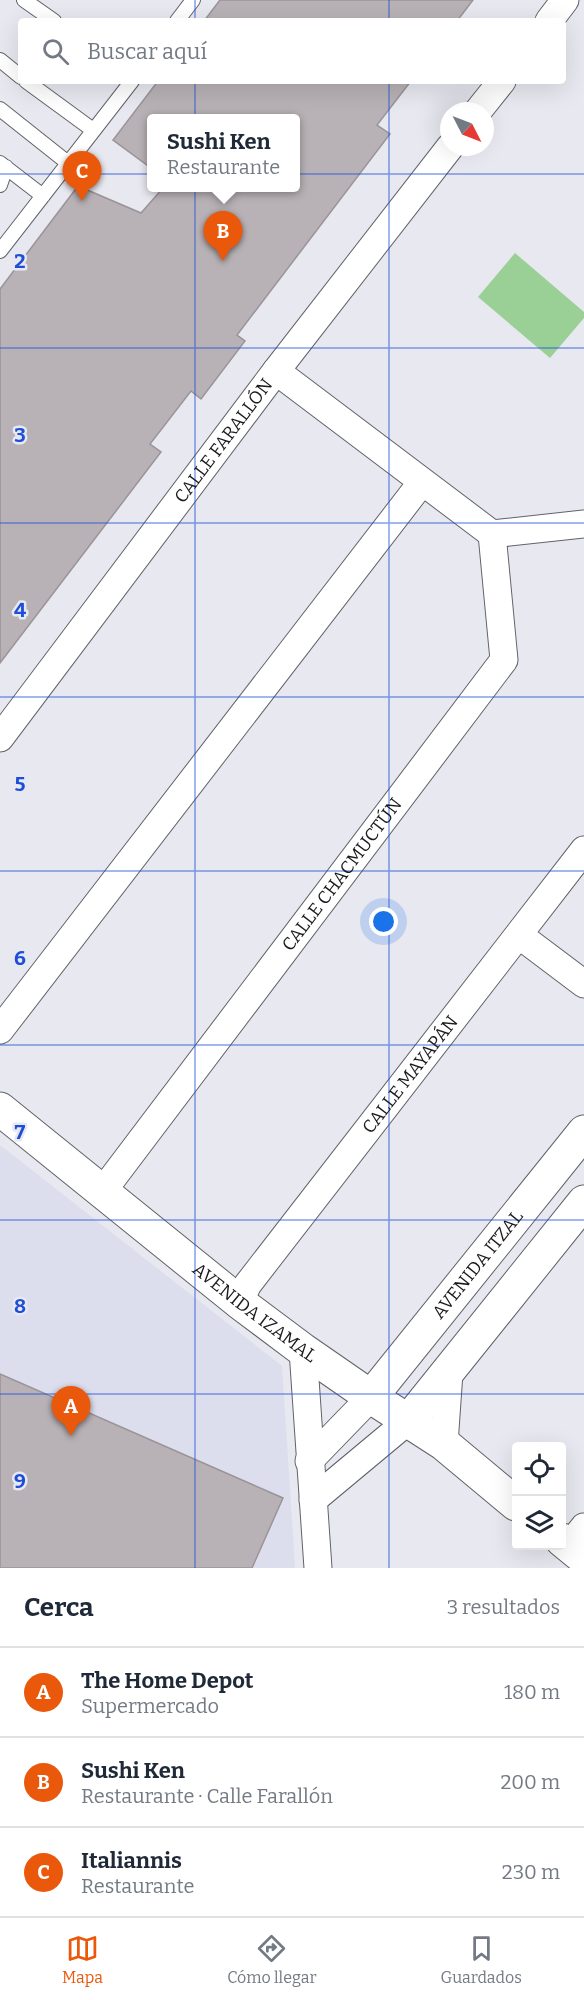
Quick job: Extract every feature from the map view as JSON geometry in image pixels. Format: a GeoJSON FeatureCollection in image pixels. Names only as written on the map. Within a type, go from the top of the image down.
{"type":"FeatureCollection","features":[{"type":"Feature","properties":{"kind":"street"},"geometry":{"type":"LineString","coordinates":[[551,18],[565,0]]}},
{"type":"Feature","properties":{"kind":"street"},"geometry":{"type":"LineString","coordinates":[[485,102],[500,84]]}},
{"type":"Feature","properties":{"kind":"street","name":"CALLE FARALLÓN"},"geometry":{"type":"LineString","coordinates":[[0,738],[276,371],[443,156]]}},
{"type":"Feature","properties":{"kind":"street"},"geometry":{"type":"LineString","coordinates":[[276,371],[492,534],[584,524]]}},
{"type":"Feature","properties":{"kind":"street"},"geometry":{"type":"LineString","coordinates":[[0,1030],[422,482]]}},
{"type":"Feature","properties":{"kind":"street","name":"CALLE CHACMUCTÚN"},"geometry":{"type":"LineString","coordinates":[[102,1192],[504,660],[492,534]]}},
{"type":"Feature","properties":{"kind":"street","name":"CALLE MAYAPÁN"},"geometry":{"type":"LineString","coordinates":[[239,1302],[248,1284],[584,850]]}},
{"type":"Feature","properties":{"kind":"street"},"geometry":{"type":"LineString","coordinates":[[519,934],[584,984]]}},
{"type":"Feature","properties":{"kind":"street","name":"AVENIDA IZAMAL"},"geometry":{"type":"LineString","coordinates":[[0,1109],[239,1302],[303,1350],[444,1444],[512,1501]]}},
{"type":"Feature","properties":{"kind":"street","name":"AVENIDA ITZAL"},"geometry":{"type":"LineString","coordinates":[[371,1397],[584,1132]]}},
{"type":"Feature","properties":{"kind":"street"},"geometry":{"type":"LineString","coordinates":[[314,1500],[409,1420],[584,1202]]}},
{"type":"Feature","properties":{"kind":"street"},"geometry":{"type":"LineString","coordinates":[[303,1350],[318,1568]]}},
{"type":"Feature","properties":{"kind":"street"},"geometry":{"type":"LineString","coordinates":[[444,1444],[449,1372]]}},
{"type":"Feature","properties":{"kind":"street"},"geometry":{"type":"LineString","coordinates":[[309,1461],[371,1397]]}},
{"type":"Feature","properties":{"kind":"lane"},"geometry":{"type":"LineString","coordinates":[[24,0],[50,18]]}},
{"type":"Feature","properties":{"kind":"lane"},"geometry":{"type":"LineString","coordinates":[[179,18],[193,0]]}},
{"type":"Feature","properties":{"kind":"lane"},"geometry":{"type":"LineString","coordinates":[[0,60],[18,75]]}},
{"type":"Feature","properties":{"kind":"lane"},"geometry":{"type":"LineString","coordinates":[[30,84],[93,130]]}},
{"type":"Feature","properties":{"kind":"lane"},"geometry":{"type":"LineString","coordinates":[[0,251],[130,84]]}},
{"type":"Feature","properties":{"kind":"lane"},"geometry":{"type":"LineString","coordinates":[[0,109],[68,163]]}},
{"type":"Feature","properties":{"kind":"lane"},"geometry":{"type":"LineString","coordinates":[[0,184],[3,165],[43,196]]}},
{"type":"Feature","properties":{"kind":"shaded area"},"geometry":{"type":"Polygon","coordinates":[[[0,1145],[282,1366],[295,1568],[0,1568],[0,1145]]]}},
{"type":"Feature","properties":{"kind":"green space"},"geometry":{"type":"Polygon","coordinates":[[[515,253],[584,312],[584,318],[550,358],[478,297],[515,253]]]}},
{"type":"Feature","properties":{"kind":"building"},"geometry":{"type":"Polygon","coordinates":[[[220,0],[473,0],[459,18],[206,18],[220,0]]]}},
{"type":"Feature","properties":{"kind":"building"},"geometry":{"type":"Polygon","coordinates":[[[156,84],[409,84],[377,125],[390,134],[237,335],[245,341],[201,399],[191,391],[150,444],[161,452],[0,663],[0,289],[78,186],[141,213],[159,192],[300,192],[300,114],[147,114],[147,165],[113,140],[156,84]]]}},
{"type":"Feature","properties":{"kind":"building"},"geometry":{"type":"Polygon","coordinates":[[[0,1374],[283,1498],[252,1568],[0,1568],[0,1374]]]}},
{"type":"Feature","properties":{"kind":"place","name":"Italiannis"},"geometry":{"type":"Point","coordinates":[82,201]}},
{"type":"Feature","properties":{"kind":"place","name":"Sushi Ken"},"geometry":{"type":"Point","coordinates":[223,261]}},
{"type":"Feature","properties":{"kind":"place","name":"The Home Depot"},"geometry":{"type":"Point","coordinates":[71,1436]}}]}
